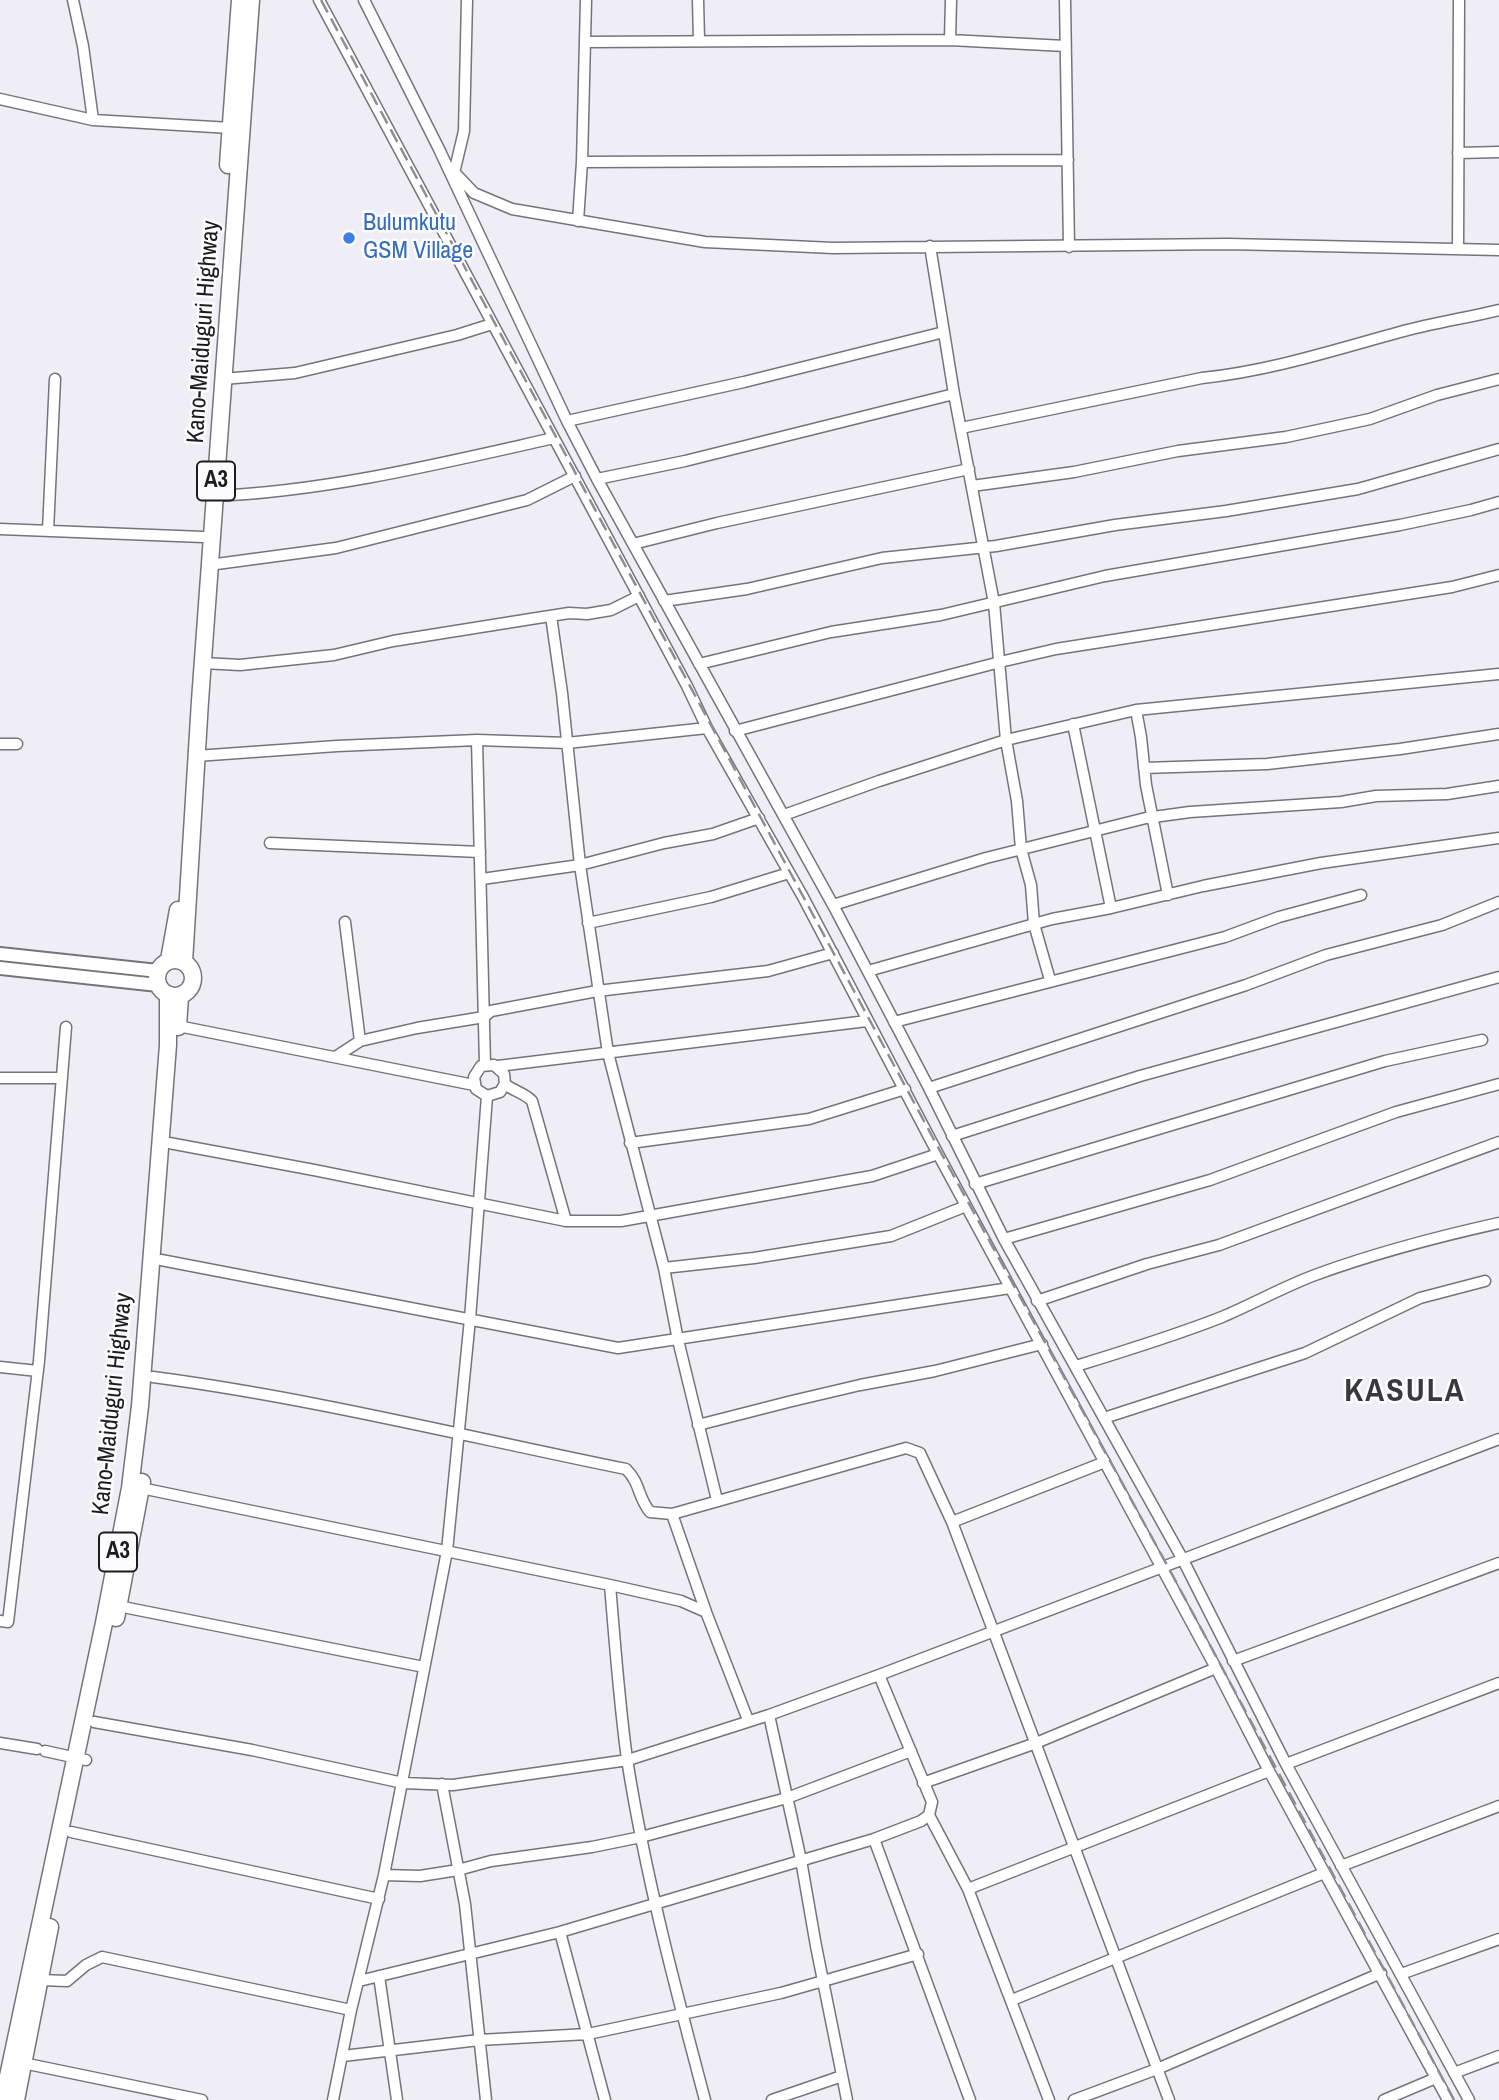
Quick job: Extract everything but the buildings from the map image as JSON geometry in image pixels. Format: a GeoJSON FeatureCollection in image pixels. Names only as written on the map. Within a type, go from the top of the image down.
{"type":"FeatureCollection","features":[{"type":"Feature","properties":{"kind":"highway","name":"Kano-Maiduguri Highway"},"geometry":{"type":"LineString","coordinates":[[16,2100],[55,1899],[72,1832],[81,1759],[94,1722],[118,1606],[141,1488],[148,1436],[178,1026],[170,978],[196,756],[203,537],[240,0]]}},
{"type":"Feature","properties":{"kind":"highway","name":"Kano-Maiduguri Highway"},"geometry":{"type":"LineString","coordinates":[[3,2100],[81,1759],[136,1446],[170,978],[196,700],[203,663],[251,0]]}},
{"type":"Feature","properties":{"kind":"street"},"geometry":{"type":"LineString","coordinates":[[73,0],[83,46],[93,120]]}},
{"type":"Feature","properties":{"kind":"street"},"geometry":{"type":"LineString","coordinates":[[319,0],[707,728],[833,953],[1269,1772],[1448,2100]]}},
{"type":"Feature","properties":{"kind":"street"},"geometry":{"type":"LineString","coordinates":[[364,0],[438,147],[597,479],[833,905],[1004,1239],[1182,1558],[1286,1764],[1469,2100]]}},
{"type":"Feature","properties":{"kind":"street"},"geometry":{"type":"LineString","coordinates":[[454,173],[464,131],[467,0]]}},
{"type":"Feature","properties":{"kind":"street"},"geometry":{"type":"LineString","coordinates":[[578,221],[586,0]]}},
{"type":"Feature","properties":{"kind":"street"},"geometry":{"type":"LineString","coordinates":[[698,0],[699,40]]}},
{"type":"Feature","properties":{"kind":"street"},"geometry":{"type":"LineString","coordinates":[[950,40],[951,0]]}},
{"type":"Feature","properties":{"kind":"street"},"geometry":{"type":"LineString","coordinates":[[1065,0],[1069,247]]}},
{"type":"Feature","properties":{"kind":"street"},"geometry":{"type":"LineString","coordinates":[[1458,249],[1459,0]]}},
{"type":"Feature","properties":{"kind":"street"},"geometry":{"type":"LineString","coordinates":[[586,42],[950,40],[1065,46]]}},
{"type":"Feature","properties":{"kind":"street"},"geometry":{"type":"LineString","coordinates":[[0,99],[93,120],[231,128]]}},
{"type":"Feature","properties":{"kind":"street"},"geometry":{"type":"LineString","coordinates":[[438,147],[454,173],[474,193],[512,209],[705,242],[833,248],[1264,244],[1499,250]]}},
{"type":"Feature","properties":{"kind":"street"},"geometry":{"type":"LineString","coordinates":[[1458,153],[1499,152]]}},
{"type":"Feature","properties":{"kind":"street"},"geometry":{"type":"LineString","coordinates":[[582,162],[1068,160]]}},
{"type":"Feature","properties":{"kind":"street"},"geometry":{"type":"LineString","coordinates":[[930,246],[954,394],[994,603],[1006,740],[1017,801],[1021,849],[1031,885],[1034,924],[1050,980]]}},
{"type":"Feature","properties":{"kind":"street"},"geometry":{"type":"LineString","coordinates":[[961,428],[1202,378],[1264,369],[1404,331],[1499,310]]}},
{"type":"Feature","properties":{"kind":"street"},"geometry":{"type":"LineString","coordinates":[[223,379],[295,373],[457,335],[492,324]]}},
{"type":"Feature","properties":{"kind":"street"},"geometry":{"type":"LineString","coordinates":[[567,421],[744,382],[944,332]]}},
{"type":"Feature","properties":{"kind":"street"},"geometry":{"type":"LineString","coordinates":[[48,531],[55,379]]}},
{"type":"Feature","properties":{"kind":"street"},"geometry":{"type":"LineString","coordinates":[[972,486],[1074,472],[1178,451],[1286,437],[1370,418],[1437,395],[1499,379]]}},
{"type":"Feature","properties":{"kind":"street"},"geometry":{"type":"LineString","coordinates":[[597,479],[685,461],[954,394]]}},
{"type":"Feature","properties":{"kind":"street"},"geometry":{"type":"LineString","coordinates":[[214,496],[269,494],[372,477],[554,438]]}},
{"type":"Feature","properties":{"kind":"street"},"geometry":{"type":"LineString","coordinates":[[664,601],[747,589],[883,558],[983,547],[1358,489],[1499,449]]}},
{"type":"Feature","properties":{"kind":"street"},"geometry":{"type":"LineString","coordinates":[[633,544],[717,523],[970,469]]}},
{"type":"Feature","properties":{"kind":"street"},"geometry":{"type":"LineString","coordinates":[[209,565],[335,548],[527,499],[575,476]]}},
{"type":"Feature","properties":{"kind":"street"},"geometry":{"type":"LineString","coordinates":[[699,664],[831,632],[941,615],[1105,576],[1400,525],[1499,502]]}},
{"type":"Feature","properties":{"kind":"street"},"geometry":{"type":"LineString","coordinates":[[0,529],[203,537]]}},
{"type":"Feature","properties":{"kind":"street"},"geometry":{"type":"LineString","coordinates":[[735,731],[1056,649],[1452,587],[1499,575]]}},
{"type":"Feature","properties":{"kind":"street"},"geometry":{"type":"LineString","coordinates":[[203,663],[240,665],[334,655],[393,641],[551,616],[611,610],[639,596]]}},
{"type":"Feature","properties":{"kind":"street"},"geometry":{"type":"LineString","coordinates":[[551,616],[580,865],[608,1053],[664,1268],[677,1340],[717,1500]]}},
{"type":"Feature","properties":{"kind":"street"},"geometry":{"type":"LineString","coordinates":[[784,815],[1006,740],[1136,710],[1499,674]]}},
{"type":"Feature","properties":{"kind":"street"},"geometry":{"type":"LineString","coordinates":[[1136,710],[1168,895]]}},
{"type":"Feature","properties":{"kind":"street"},"geometry":{"type":"LineString","coordinates":[[1073,724],[1111,908]]}},
{"type":"Feature","properties":{"kind":"street"},"geometry":{"type":"LineString","coordinates":[[196,756],[477,740],[567,743],[707,728]]}},
{"type":"Feature","properties":{"kind":"street"},"geometry":{"type":"LineString","coordinates":[[1144,768],[1267,764],[1400,749],[1499,734]]}},
{"type":"Feature","properties":{"kind":"street"},"geometry":{"type":"LineString","coordinates":[[477,740],[485,1065]]}},
{"type":"Feature","properties":{"kind":"street"},"geometry":{"type":"LineString","coordinates":[[0,744],[17,744]]}},
{"type":"Feature","properties":{"kind":"street"},"geometry":{"type":"LineString","coordinates":[[833,905],[945,869],[1154,818],[1190,812],[1341,802],[1376,796],[1447,794],[1499,786]]}},
{"type":"Feature","properties":{"kind":"street"},"geometry":{"type":"LineString","coordinates":[[482,879],[580,865],[664,843],[713,834],[759,818]]}},
{"type":"Feature","properties":{"kind":"street"},"geometry":{"type":"LineString","coordinates":[[868,971],[1034,924],[1168,895],[1321,863],[1499,838]]}},
{"type":"Feature","properties":{"kind":"street"},"geometry":{"type":"LineString","coordinates":[[270,842],[480,852]]}},
{"type":"Feature","properties":{"kind":"street"},"geometry":{"type":"LineString","coordinates":[[588,923],[710,897],[789,873]]}},
{"type":"Feature","properties":{"kind":"street"},"geometry":{"type":"LineString","coordinates":[[894,1021],[1225,937],[1279,917],[1361,895]]}},
{"type":"Feature","properties":{"kind":"street"},"geometry":{"type":"LineString","coordinates":[[929,1088],[1246,985],[1326,955],[1442,925],[1499,902]]}},
{"type":"Feature","properties":{"kind":"street"},"geometry":{"type":"LineString","coordinates":[[345,922],[360,1041]]}},
{"type":"Feature","properties":{"kind":"street"},"geometry":{"type":"LineString","coordinates":[[337,1056],[360,1041],[484,1017],[491,1011],[597,991],[768,971],[833,953]]}},
{"type":"Feature","properties":{"kind":"street"},"geometry":{"type":"LineString","coordinates":[[0,954],[170,978]]}},
{"type":"Feature","properties":{"kind":"street"},"geometry":{"type":"LineString","coordinates":[[0,968],[170,978]]}},
{"type":"Feature","properties":{"kind":"street"},"geometry":{"type":"LineString","coordinates":[[952,1136],[1140,1076],[1499,976]]}},
{"type":"Feature","properties":{"kind":"street"},"geometry":{"type":"LineString","coordinates":[[505,1084],[496,1094],[487,1096],[479,1092],[474,1085],[475,1072],[485,1065],[498,1066],[867,1021]]}},
{"type":"Feature","properties":{"kind":"street"},"geometry":{"type":"LineString","coordinates":[[178,1026],[474,1085]]}},
{"type":"Feature","properties":{"kind":"street"},"geometry":{"type":"LineString","coordinates":[[0,1621],[8,1622],[38,1371],[66,1027]]}},
{"type":"Feature","properties":{"kind":"street"},"geometry":{"type":"LineString","coordinates":[[975,1184],[1385,1061],[1482,1040]]}},
{"type":"Feature","properties":{"kind":"street"},"geometry":{"type":"LineString","coordinates":[[498,1066],[504,1074],[505,1084],[515,1092],[527,1095],[532,1101],[566,1221]]}},
{"type":"Feature","properties":{"kind":"street"},"geometry":{"type":"LineString","coordinates":[[0,1078],[62,1078]]}},
{"type":"Feature","properties":{"kind":"street"},"geometry":{"type":"LineString","coordinates":[[1004,1239],[1210,1180],[1396,1112],[1499,1084]]}},
{"type":"Feature","properties":{"kind":"street"},"geometry":{"type":"LineString","coordinates":[[630,1143],[809,1119],[905,1089]]}},
{"type":"Feature","properties":{"kind":"street"},"geometry":{"type":"LineString","coordinates":[[333,2100],[351,2010],[384,1875],[447,1551],[470,1319],[487,1096]]}},
{"type":"Feature","properties":{"kind":"street"},"geometry":{"type":"LineString","coordinates":[[1037,1301],[1147,1264],[1219,1245],[1499,1142]]}},
{"type":"Feature","properties":{"kind":"street"},"geometry":{"type":"LineString","coordinates":[[169,1143],[566,1221],[621,1221],[872,1176],[938,1154]]}},
{"type":"Feature","properties":{"kind":"street"},"geometry":{"type":"LineString","coordinates":[[664,1268],[754,1258],[891,1236],[966,1206]]}},
{"type":"Feature","properties":{"kind":"street"},"geometry":{"type":"LineString","coordinates":[[1076,1366],[1162,1340],[1311,1277],[1373,1255],[1499,1223]]}},
{"type":"Feature","properties":{"kind":"street"},"geometry":{"type":"LineString","coordinates":[[161,1260],[618,1348],[1010,1288]]}},
{"type":"Feature","properties":{"kind":"street"},"geometry":{"type":"LineString","coordinates":[[1104,1418],[1305,1353],[1420,1297],[1485,1281]]}},
{"type":"Feature","properties":{"kind":"street"},"geometry":{"type":"LineString","coordinates":[[698,1425],[814,1395],[935,1371],[1042,1344]]}},
{"type":"Feature","properties":{"kind":"street"},"geometry":{"type":"LineString","coordinates":[[0,1367],[38,1371]]}},
{"type":"Feature","properties":{"kind":"street"},"geometry":{"type":"LineString","coordinates":[[153,1377],[216,1385],[345,1410],[626,1469],[636,1478],[643,1504],[650,1512],[672,1514],[906,1448],[920,1453],[952,1522],[1169,2100]]}},
{"type":"Feature","properties":{"kind":"street"},"geometry":{"type":"LineString","coordinates":[[94,1722],[252,1750],[403,1783],[453,1785],[628,1760],[769,1715],[879,1675],[1499,1439]]}},
{"type":"Feature","properties":{"kind":"street"},"geometry":{"type":"LineString","coordinates":[[952,1522],[1105,1462]]}},
{"type":"Feature","properties":{"kind":"street"},"geometry":{"type":"LineString","coordinates":[[141,1488],[610,1585],[681,1601],[706,1612]]}},
{"type":"Feature","properties":{"kind":"street"},"geometry":{"type":"LineString","coordinates":[[672,1514],[748,1720]]}},
{"type":"Feature","properties":{"kind":"street"},"geometry":{"type":"LineString","coordinates":[[1233,1661],[1499,1563]]}},
{"type":"Feature","properties":{"kind":"street"},"geometry":{"type":"LineString","coordinates":[[610,1585],[616,1664],[641,1837],[654,1903],[705,2100]]}},
{"type":"Feature","properties":{"kind":"street"},"geometry":{"type":"LineString","coordinates":[[118,1606],[424,1667]]}},
{"type":"Feature","properties":{"kind":"street"},"geometry":{"type":"LineString","coordinates":[[923,1783],[1036,1743],[1216,1668]]}},
{"type":"Feature","properties":{"kind":"street"},"geometry":{"type":"LineString","coordinates":[[359,1981],[560,1932],[874,1839],[921,1821],[929,1815],[932,1802],[879,1675]]}},
{"type":"Feature","properties":{"kind":"street"},"geometry":{"type":"LineString","coordinates":[[1286,1764],[1499,1683]]}},
{"type":"Feature","properties":{"kind":"street"},"geometry":{"type":"LineString","coordinates":[[769,1715],[801,1860],[822,1981],[847,2100]]}},
{"type":"Feature","properties":{"kind":"street"},"geometry":{"type":"LineString","coordinates":[[0,1742],[81,1759]]}},
{"type":"Feature","properties":{"kind":"street"},"geometry":{"type":"LineString","coordinates":[[384,1875],[420,1875],[458,1870],[491,1861],[592,1847],[641,1837],[787,1798],[911,1751]]}},
{"type":"Feature","properties":{"kind":"street"},"geometry":{"type":"LineString","coordinates":[[968,1889],[1269,1772]]}},
{"type":"Feature","properties":{"kind":"street"},"geometry":{"type":"LineString","coordinates":[[442,1784],[472,1954],[486,2100]]}},
{"type":"Feature","properties":{"kind":"street"},"geometry":{"type":"LineString","coordinates":[[1341,1866],[1499,1806]]}},
{"type":"Feature","properties":{"kind":"street"},"geometry":{"type":"LineString","coordinates":[[929,1815],[968,1889],[1049,2100]]}},
{"type":"Feature","properties":{"kind":"street"},"geometry":{"type":"LineString","coordinates":[[72,1832],[379,1899]]}},
{"type":"Feature","properties":{"kind":"street"},"geometry":{"type":"LineString","coordinates":[[874,1839],[970,2100]]}},
{"type":"Feature","properties":{"kind":"street"},"geometry":{"type":"LineString","coordinates":[[1012,2000],[1324,1873]]}},
{"type":"Feature","properties":{"kind":"street"},"geometry":{"type":"LineString","coordinates":[[560,1932],[606,2100]]}},
{"type":"Feature","properties":{"kind":"street"},"geometry":{"type":"LineString","coordinates":[[1401,1974],[1499,1939]]}},
{"type":"Feature","properties":{"kind":"street"},"geometry":{"type":"LineString","coordinates":[[343,2056],[480,2040],[588,2034],[822,1981],[918,1954]]}},
{"type":"Feature","properties":{"kind":"street"},"geometry":{"type":"LineString","coordinates":[[40,1980],[67,1982],[86,1965],[102,1957],[351,2010]]}},
{"type":"Feature","properties":{"kind":"street"},"geometry":{"type":"LineString","coordinates":[[1074,2100],[1157,2069],[1381,1973]]}},
{"type":"Feature","properties":{"kind":"street"},"geometry":{"type":"LineString","coordinates":[[379,1976],[397,2100]]}},
{"type":"Feature","properties":{"kind":"street"},"geometry":{"type":"LineString","coordinates":[[1454,2073],[1499,2056]]}},
{"type":"Feature","properties":{"kind":"street"},"geometry":{"type":"LineString","coordinates":[[23,2063],[202,2100]]}},
{"type":"Feature","properties":{"kind":"street"},"geometry":{"type":"LineString","coordinates":[[772,2100],[842,2076]]}},
{"type":"Feature","properties":{"kind":"street"},"geometry":{"type":"LineString","coordinates":[[1384,2100],[1436,2078]]}},
{"type":"Feature","properties":{"kind":"railway"},"geometry":{"type":"LineString","coordinates":[[321,0],[1454,2100]]}},
{"type":"Feature","properties":{"kind":"place","name":"Bulumkutu GSM Village"},"geometry":{"type":"Point","coordinates":[349,238]}},
{"type":"Feature","properties":{"kind":"district","name":"KASULA"},"geometry":{"type":"Point","coordinates":[1405,1392]}}]}
